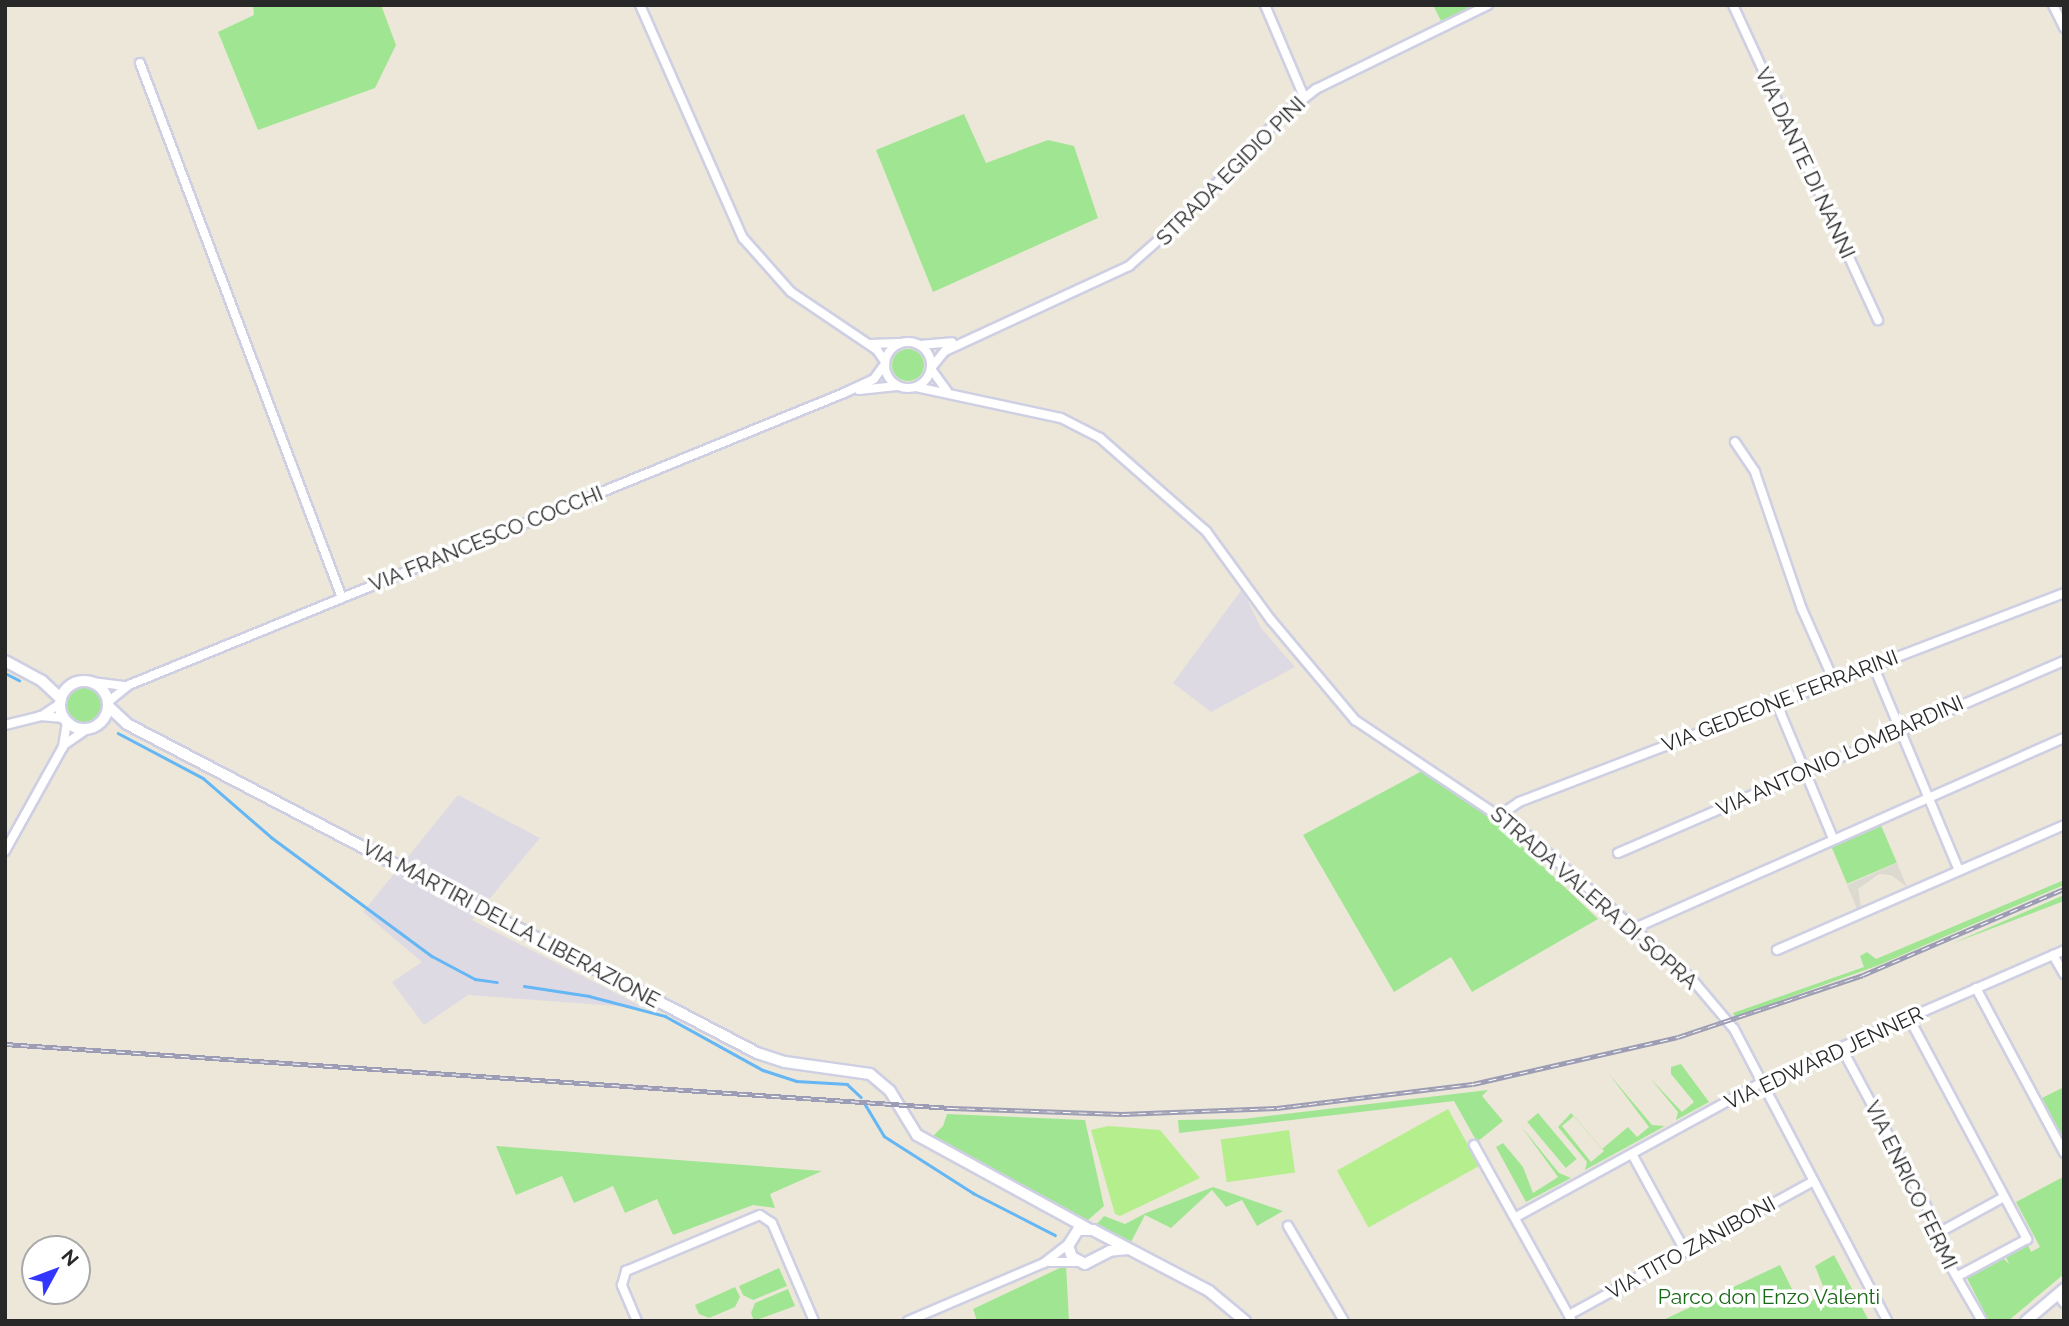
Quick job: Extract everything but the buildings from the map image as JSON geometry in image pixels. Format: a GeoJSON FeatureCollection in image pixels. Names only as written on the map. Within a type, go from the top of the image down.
{"type":"FeatureCollection","features":[{"type":"Feature","properties":{"kind":"street"},"geometry":{"type":"LineString","coordinates":[[640,5],[743,238],[791,292],[867,343],[885,363],[888,377],[901,387]]}},
{"type":"Feature","properties":{"kind":"street"},"geometry":{"type":"LineString","coordinates":[[1265,5],[1304,97]]}},
{"type":"Feature","properties":{"kind":"street","name":"STRADA EGIDIO PINI"},"geometry":{"type":"LineString","coordinates":[[931,369],[943,352],[1129,267],[1304,97],[1488,5]]}},
{"type":"Feature","properties":{"kind":"street","name":"VIA DANTE DI NANNI"},"geometry":{"type":"LineString","coordinates":[[1733,5],[1878,320]]}},
{"type":"Feature","properties":{"kind":"street"},"geometry":{"type":"LineString","coordinates":[[2053,5],[2064,29]]}},
{"type":"Feature","properties":{"kind":"street"},"geometry":{"type":"LineString","coordinates":[[140,63],[342,598]]}},
{"type":"Feature","properties":{"kind":"street","name":"STRADA EGIDIO PINI"},"geometry":{"type":"LineString","coordinates":[[917,344],[936,347],[974,337]]}},
{"type":"Feature","properties":{"kind":"street"},"geometry":{"type":"LineString","coordinates":[[867,343],[917,344],[928,354],[936,382],[949,393]]}},
{"type":"Feature","properties":{"kind":"street"},"geometry":{"type":"LineString","coordinates":[[885,363],[889,352],[901,343]]}},
{"type":"Feature","properties":{"kind":"street","name":"VIA FRANCESCO COCCHI"},"geometry":{"type":"LineString","coordinates":[[108,704],[129,685],[874,379],[885,363]]}},
{"type":"Feature","properties":{"kind":"street"},"geometry":{"type":"LineString","coordinates":[[916,387],[931,369]]}},
{"type":"Feature","properties":{"kind":"street","name":"VIA FRANCESCO COCCHI"},"geometry":{"type":"LineString","coordinates":[[842,393],[884,384],[901,387]]}},
{"type":"Feature","properties":{"kind":"street","name":"STRADA VALERA DI SOPRA"},"geometry":{"type":"LineString","coordinates":[[901,387],[949,393],[1068,420],[1101,438],[1206,531],[1271,620],[1355,720],[1500,815],[1635,928],[1717,1006],[1762,1082],[1887,1321]]}},
{"type":"Feature","properties":{"kind":"street"},"geometry":{"type":"LineString","coordinates":[[1735,442],[1755,472],[1802,609],[1833,679]]}},
{"type":"Feature","properties":{"kind":"street","name":"VIA GEDEONE FERRARINI"},"geometry":{"type":"LineString","coordinates":[[1500,815],[1519,802],[1833,679],[2064,593]]}},
{"type":"Feature","properties":{"kind":"street"},"geometry":{"type":"LineString","coordinates":[[5,661],[39,679],[61,701],[66,719],[63,747],[5,851]]}},
{"type":"Feature","properties":{"kind":"street","name":"VIA ANTONIO LOMBARDINI"},"geometry":{"type":"LineString","coordinates":[[1618,853],[1900,729],[2064,661]]}},
{"type":"Feature","properties":{"kind":"street"},"geometry":{"type":"LineString","coordinates":[[1873,665],[1959,871]]}},
{"type":"Feature","properties":{"kind":"street"},"geometry":{"type":"LineString","coordinates":[[39,679],[86,681]]}},
{"type":"Feature","properties":{"kind":"street"},"geometry":{"type":"LineString","coordinates":[[40,716],[61,701],[66,688],[86,681]]}},
{"type":"Feature","properties":{"kind":"street","name":"VIA FRANCESCO COCCHI"},"geometry":{"type":"LineString","coordinates":[[86,681],[129,685]]}},
{"type":"Feature","properties":{"kind":"street","name":"VIA MARTIRI DELLA LIBERAZIONE"},"geometry":{"type":"LineString","coordinates":[[86,681],[102,688],[108,704],[127,724],[757,1053],[785,1062],[865,1073],[884,1084],[917,1135],[1024,1195]]}},
{"type":"Feature","properties":{"kind":"street"},"geometry":{"type":"LineString","coordinates":[[1776,702],[1833,838]]}},
{"type":"Feature","properties":{"kind":"street"},"geometry":{"type":"LineString","coordinates":[[63,747],[92,727],[108,704]]}},
{"type":"Feature","properties":{"kind":"street"},"geometry":{"type":"LineString","coordinates":[[5,725],[40,716],[66,719],[92,727],[127,724]]}},
{"type":"Feature","properties":{"kind":"street"},"geometry":{"type":"LineString","coordinates":[[1635,928],[1833,838],[2064,738]]}},
{"type":"Feature","properties":{"kind":"street"},"geometry":{"type":"LineString","coordinates":[[1777,950],[2064,825]]}},
{"type":"Feature","properties":{"kind":"street","name":"VIA EDWARD JENNER"},"geometry":{"type":"LineString","coordinates":[[1516,1217],[1762,1082],[2064,950]]}},
{"type":"Feature","properties":{"kind":"street"},"geometry":{"type":"LineString","coordinates":[[2053,955],[2064,974]]}},
{"type":"Feature","properties":{"kind":"street"},"geometry":{"type":"LineString","coordinates":[[1976,988],[2064,1153]]}},
{"type":"Feature","properties":{"kind":"street"},"geometry":{"type":"LineString","coordinates":[[1909,1018],[2027,1239],[1958,1276]]}},
{"type":"Feature","properties":{"kind":"street","name":"VIA ENRICO FERMI"},"geometry":{"type":"LineString","coordinates":[[1841,1047],[1940,1232],[1936,1241],[1982,1321]]}},
{"type":"Feature","properties":{"kind":"street"},"geometry":{"type":"LineString","coordinates":[[1474,1146],[1570,1318]]}},
{"type":"Feature","properties":{"kind":"street"},"geometry":{"type":"LineString","coordinates":[[1632,1154],[1685,1251]]}},
{"type":"Feature","properties":{"kind":"street","name":"VIA TITO ZANIBONI"},"geometry":{"type":"LineString","coordinates":[[1570,1318],[1685,1251],[1814,1181]]}},
{"type":"Feature","properties":{"kind":"street"},"geometry":{"type":"LineString","coordinates":[[1024,1195],[1213,1294],[1244,1321]]}},
{"type":"Feature","properties":{"kind":"street"},"geometry":{"type":"LineString","coordinates":[[1024,1195],[1062,1220],[1077,1262]]}},
{"type":"Feature","properties":{"kind":"street"},"geometry":{"type":"LineString","coordinates":[[1940,1232],[2004,1197]]}},
{"type":"Feature","properties":{"kind":"street"},"geometry":{"type":"LineString","coordinates":[[637,1321],[622,1283],[630,1269],[755,1215],[772,1223],[814,1321]]}},
{"type":"Feature","properties":{"kind":"street"},"geometry":{"type":"LineString","coordinates":[[1288,1226],[1344,1321]]}},
{"type":"Feature","properties":{"kind":"street"},"geometry":{"type":"LineString","coordinates":[[908,1321],[1044,1263],[1069,1243],[1078,1230],[1093,1231]]}},
{"type":"Feature","properties":{"kind":"street"},"geometry":{"type":"LineString","coordinates":[[1093,1231],[1104,1247],[1099,1258]]}},
{"type":"Feature","properties":{"kind":"street"},"geometry":{"type":"LineString","coordinates":[[1044,1263],[1089,1264],[1128,1249]]}},
{"type":"Feature","properties":{"kind":"street"},"geometry":{"type":"LineString","coordinates":[[2026,1321],[2063,1297]]}},
{"type":"Feature","properties":{"kind":"shaded area"},"geometry":{"type":"Polygon","coordinates":[[[1242,589],[1261,628],[1295,667],[1211,712],[1173,683],[1242,589]]]}},
{"type":"Feature","properties":{"kind":"shaded area"},"geometry":{"type":"Polygon","coordinates":[[[458,795],[540,838],[472,920],[645,1008],[468,995],[424,1025],[392,982],[422,962],[363,912],[458,795]]]}},
{"type":"Feature","properties":{"kind":"shaded area"},"geometry":{"type":"Polygon","coordinates":[[[1897,863],[1907,887],[1891,875],[1879,874],[1858,889],[1861,907],[1857,909],[1847,885],[1897,863]]]}},
{"type":"Feature","properties":{"kind":"green space"},"geometry":{"type":"Polygon","coordinates":[[[253,5],[381,5],[396,45],[375,88],[258,130],[218,32],[254,15],[253,5]]]}},
{"type":"Feature","properties":{"kind":"green space"},"geometry":{"type":"Polygon","coordinates":[[[1433,5],[1474,5],[1441,21],[1433,5]]]}},
{"type":"Feature","properties":{"kind":"green space"},"geometry":{"type":"Polygon","coordinates":[[[964,114],[986,163],[1048,140],[1074,146],[1098,218],[933,292],[876,150],[964,114]]]}},
{"type":"Feature","properties":{"kind":"green space"},"geometry":{"type":"Polygon","coordinates":[[[908,349],[920,353],[924,365],[920,377],[908,381],[896,377],[892,365],[896,353],[908,349]]]}},
{"type":"Feature","properties":{"kind":"green space"},"geometry":{"type":"Polygon","coordinates":[[[84,686],[97,691],[102,704],[97,717],[84,722],[71,717],[66,704],[71,691],[84,686]]]}},
{"type":"Feature","properties":{"kind":"green space"},"geometry":{"type":"Polygon","coordinates":[[[1422,771],[1488,814],[1598,919],[1472,992],[1451,957],[1394,992],[1303,835],[1422,771]]]}},
{"type":"Feature","properties":{"kind":"green space"},"geometry":{"type":"Polygon","coordinates":[[[1880,823],[1897,863],[1847,884],[1830,844],[1880,823]]]}},
{"type":"Feature","properties":{"kind":"green space"},"geometry":{"type":"Polygon","coordinates":[[[2064,880],[2064,885],[1879,965],[1735,1017],[1733,1013],[1864,967],[1860,956],[1867,952],[1876,959],[2064,880]]]}},
{"type":"Feature","properties":{"kind":"green space"},"geometry":{"type":"Polygon","coordinates":[[[2064,895],[2064,901],[1951,944],[2064,895]]]}},
{"type":"Feature","properties":{"kind":"green space"},"geometry":{"type":"Polygon","coordinates":[[[1681,1064],[1709,1102],[1676,1120],[1678,1112],[1650,1078],[1682,1112],[1694,1102],[1671,1074],[1671,1067],[1681,1064]]]}},
{"type":"Feature","properties":{"kind":"green space"},"geometry":{"type":"Polygon","coordinates":[[[1609,1074],[1652,1125],[1665,1126],[1585,1170],[1587,1162],[1558,1127],[1571,1113],[1574,1116],[1562,1126],[1591,1162],[1628,1127],[1637,1137],[1649,1127],[1609,1074]]]}},
{"type":"Feature","properties":{"kind":"green space"},"geometry":{"type":"Polygon","coordinates":[[[2064,1087],[2064,1139],[2042,1098],[2064,1087]]]}},
{"type":"Feature","properties":{"kind":"green space"},"geometry":{"type":"Polygon","coordinates":[[[1488,1090],[1482,1096],[1503,1121],[1477,1142],[1454,1101],[1179,1133],[1178,1120],[1243,1119],[1488,1090]]]}},
{"type":"Feature","properties":{"kind":"green space"},"geometry":{"type":"Polygon","coordinates":[[[1448,1109],[1480,1166],[1368,1227],[1337,1171],[1448,1109]]]}},
{"type":"Feature","properties":{"kind":"green space"},"geometry":{"type":"Polygon","coordinates":[[[1538,1113],[1577,1159],[1566,1168],[1527,1122],[1538,1113]]]}},
{"type":"Feature","properties":{"kind":"green space"},"geometry":{"type":"Polygon","coordinates":[[[947,1114],[1085,1120],[1104,1206],[1087,1221],[1074,1217],[931,1138],[943,1126],[947,1114]]]}},
{"type":"Feature","properties":{"kind":"green space"},"geometry":{"type":"Polygon","coordinates":[[[1108,1126],[1160,1130],[1200,1178],[1120,1216],[1115,1214],[1091,1130],[1108,1126]]]}},
{"type":"Feature","properties":{"kind":"green space"},"geometry":{"type":"Polygon","coordinates":[[[1521,1126],[1559,1173],[1571,1178],[1526,1202],[1496,1147],[1503,1143],[1523,1167],[1533,1193],[1558,1177],[1521,1126]]]}},
{"type":"Feature","properties":{"kind":"green space"},"geometry":{"type":"Polygon","coordinates":[[[1289,1130],[1295,1173],[1227,1182],[1221,1140],[1289,1130]]]}},
{"type":"Feature","properties":{"kind":"green space"},"geometry":{"type":"Polygon","coordinates":[[[496,1146],[822,1171],[770,1194],[775,1208],[753,1205],[673,1235],[657,1199],[625,1213],[613,1186],[574,1203],[562,1176],[516,1195],[496,1146]]]}},
{"type":"Feature","properties":{"kind":"green space"},"geometry":{"type":"Polygon","coordinates":[[[2063,1177],[2064,1274],[2008,1321],[1989,1321],[1967,1278],[2003,1258],[2009,1264],[2006,1257],[2028,1245],[2031,1252],[2040,1247],[2016,1202],[2063,1177]]]}},
{"type":"Feature","properties":{"kind":"green space"},"geometry":{"type":"Polygon","coordinates":[[[1213,1187],[1283,1211],[1257,1226],[1242,1200],[1226,1207],[1212,1190],[1171,1228],[1145,1215],[1131,1242],[1097,1224],[1104,1216],[1125,1224],[1146,1213],[1213,1187]]]}},
{"type":"Feature","properties":{"kind":"green space","name":"Parco don Enzo Valenti"},"geometry":{"type":"Polygon","coordinates":[[[1834,1255],[1869,1321],[1661,1321],[1780,1265],[1797,1299],[1809,1303],[1825,1291],[1815,1266],[1834,1255]]]}},
{"type":"Feature","properties":{"kind":"green space"},"geometry":{"type":"Polygon","coordinates":[[[1066,1265],[1069,1321],[977,1321],[973,1309],[1066,1265]]]}},
{"type":"Feature","properties":{"kind":"green space"},"geometry":{"type":"Polygon","coordinates":[[[779,1268],[787,1286],[753,1300],[743,1295],[739,1286],[779,1268]]]}},
{"type":"Feature","properties":{"kind":"green space"},"geometry":{"type":"Polygon","coordinates":[[[735,1287],[740,1297],[735,1307],[709,1318],[699,1314],[695,1305],[735,1287]]]}},
{"type":"Feature","properties":{"kind":"green space"},"geometry":{"type":"Polygon","coordinates":[[[788,1289],[795,1306],[754,1321],[751,1313],[755,1303],[788,1289]]]}},
{"type":"Feature","properties":{"kind":"waterway"},"geometry":{"type":"LineString","coordinates":[[5,673],[19,680]]}},
{"type":"Feature","properties":{"kind":"waterway"},"geometry":{"type":"LineString","coordinates":[[118,733],[203,778],[271,837],[432,956],[475,979],[497,982]]}},
{"type":"Feature","properties":{"kind":"waterway"},"geometry":{"type":"LineString","coordinates":[[524,986],[589,996],[665,1016],[763,1070],[796,1081],[847,1084],[861,1097]]}},
{"type":"Feature","properties":{"kind":"waterway"},"geometry":{"type":"LineString","coordinates":[[865,1104],[884,1136],[973,1193],[1055,1235]]}},
{"type":"Feature","properties":{"kind":"railway"},"geometry":{"type":"LineString","coordinates":[[5,1044],[951,1108],[1122,1114],[1277,1108],[1473,1084],[1678,1037],[1863,975],[2064,889]]}}]}
